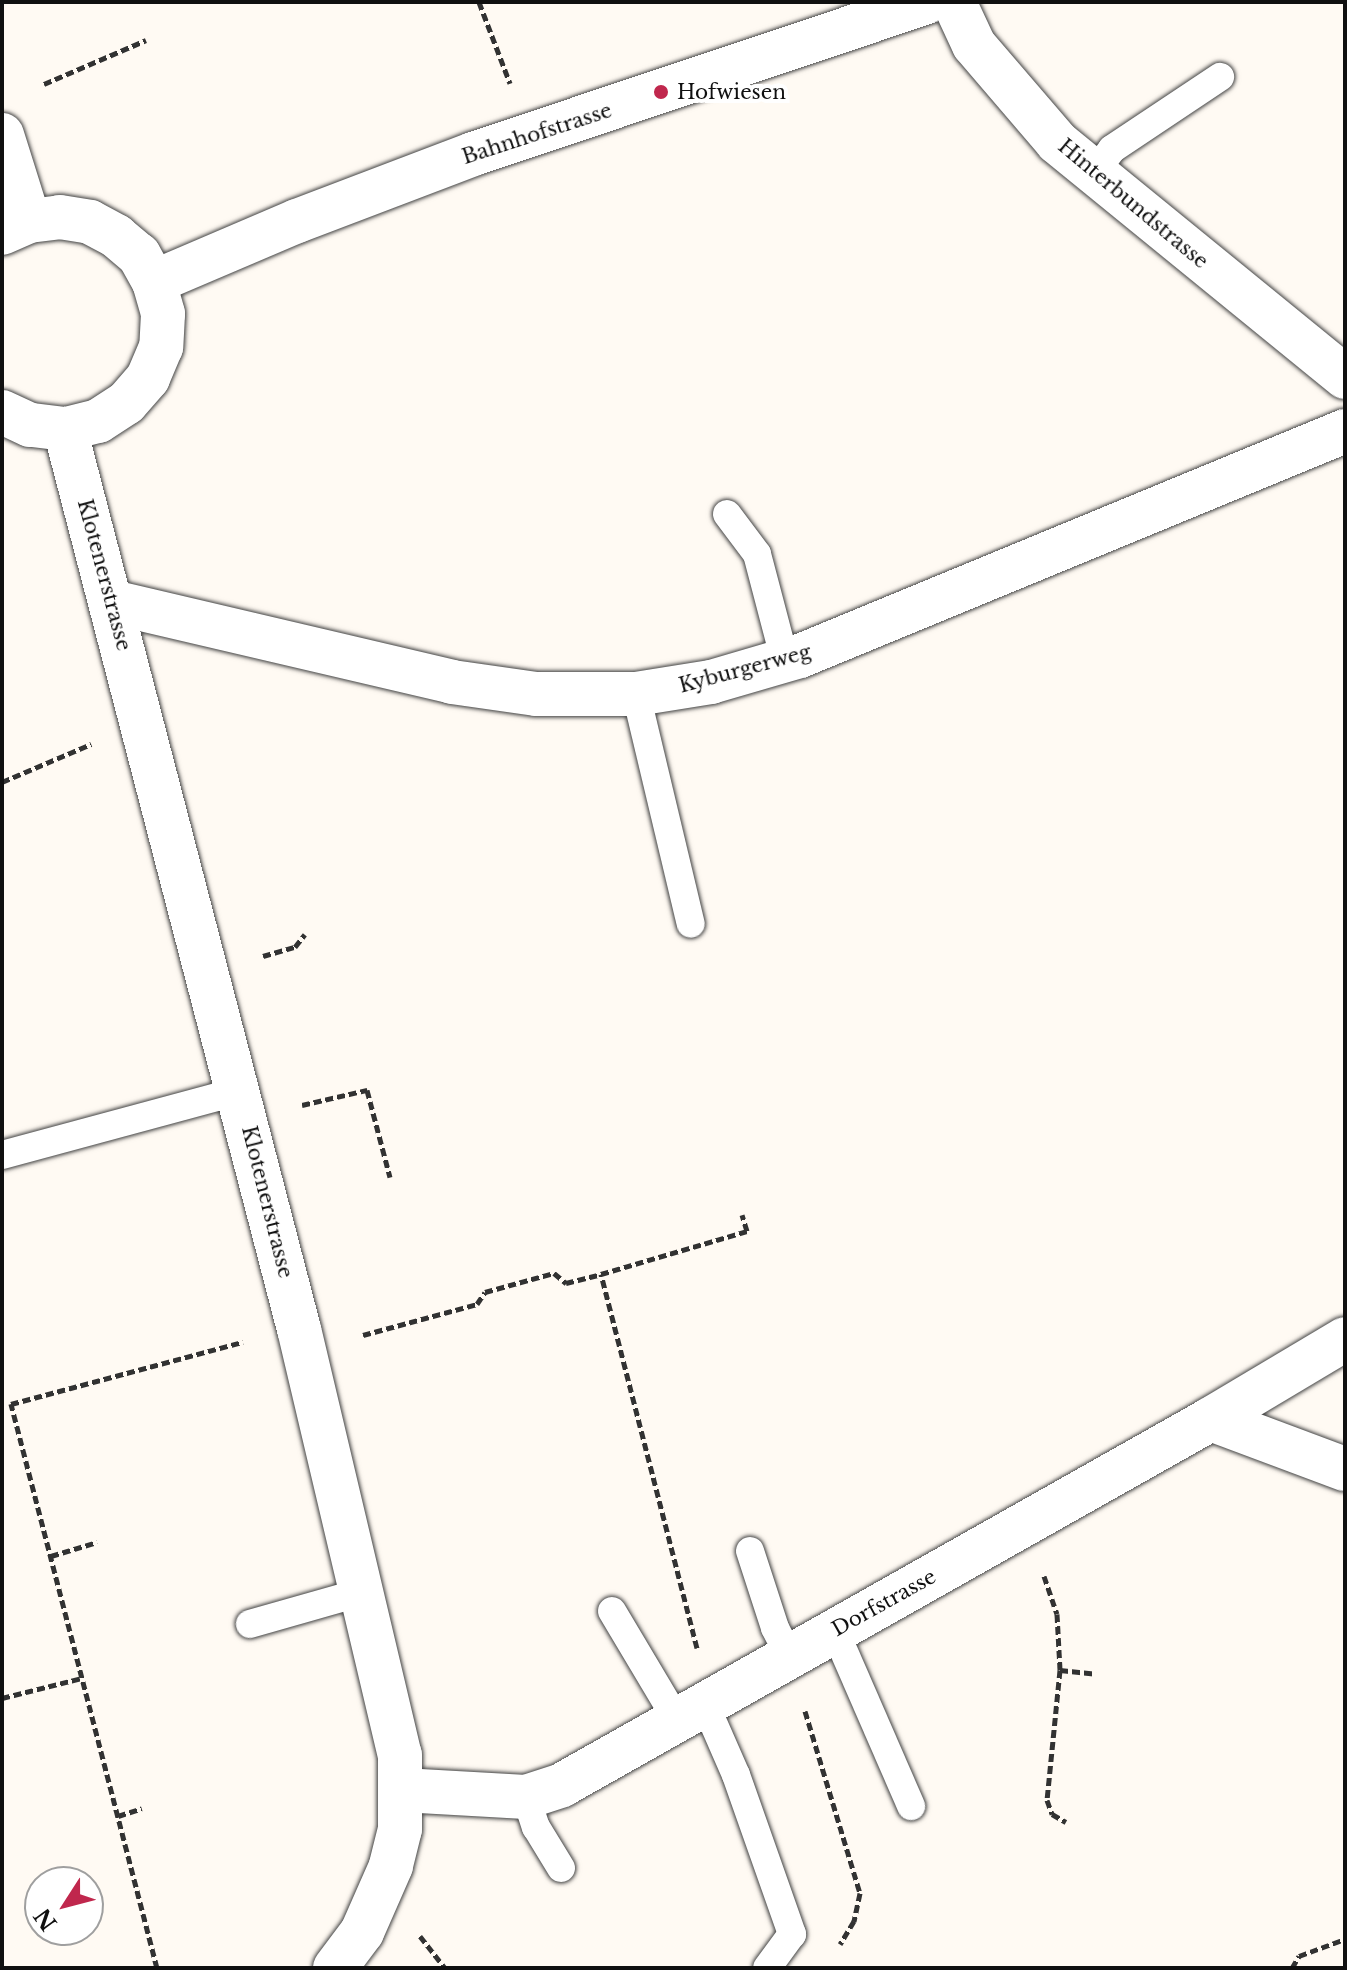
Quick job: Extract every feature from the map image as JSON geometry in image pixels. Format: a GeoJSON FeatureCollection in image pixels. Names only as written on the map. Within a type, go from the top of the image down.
{"type":"FeatureCollection","features":[{"type":"Feature","properties":{"kind":"street","name":"Bahnhofstrasse"},"geometry":{"type":"LineString","coordinates":[[154,282],[297,221],[473,154],[926,2]]}},
{"type":"Feature","properties":{"kind":"street","name":"Hinterbundstrasse"},"geometry":{"type":"LineString","coordinates":[[954,2],[974,45],[1057,142],[1345,377]]}},
{"type":"Feature","properties":{"kind":"street"},"geometry":{"type":"LineString","coordinates":[[2,135],[16,227],[60,217],[90,222],[116,236],[139,255],[154,282],[163,314],[161,347],[148,378],[126,403],[98,421],[65,429],[30,425],[2,412]]}},
{"type":"Feature","properties":{"kind":"street","name":"Klotenerstrasse"},"geometry":{"type":"LineString","coordinates":[[65,429],[239,1091],[393,1719],[402,1790],[400,1829],[383,1892],[362,1932],[335,1968]]}},
{"type":"Feature","properties":{"kind":"street","name":"Kyburgerweg"},"geometry":{"type":"LineString","coordinates":[[112,602],[452,682],[536,694],[636,694],[711,682],[785,661],[854,636],[1345,431]]}},
{"type":"Feature","properties":{"kind":"street","name":"Dorfstrasse"},"geometry":{"type":"LineString","coordinates":[[402,1790],[526,1797],[562,1785],[1211,1419],[1345,1339]]}},
{"type":"Feature","properties":{"kind":"street"},"geometry":{"type":"LineString","coordinates":[[1211,1419],[1345,1469]]}},
{"type":"Feature","properties":{"kind":"lane"},"geometry":{"type":"LineString","coordinates":[[1094,173],[1112,149],[1220,77]]}},
{"type":"Feature","properties":{"kind":"lane"},"geometry":{"type":"LineString","coordinates":[[727,514],[757,554],[785,661]]}},
{"type":"Feature","properties":{"kind":"lane"},"geometry":{"type":"LineString","coordinates":[[636,694],[691,924]]}},
{"type":"Feature","properties":{"kind":"lane"},"geometry":{"type":"LineString","coordinates":[[2,1155],[239,1091]]}},
{"type":"Feature","properties":{"kind":"lane"},"geometry":{"type":"LineString","coordinates":[[750,1551],[775,1628],[789,1656]]}},
{"type":"Feature","properties":{"kind":"lane"},"geometry":{"type":"LineString","coordinates":[[250,1624],[362,1592]]}},
{"type":"Feature","properties":{"kind":"lane"},"geometry":{"type":"LineString","coordinates":[[612,1611],[736,1775],[792,1934],[767,1968]]}},
{"type":"Feature","properties":{"kind":"lane"},"geometry":{"type":"LineString","coordinates":[[835,1631],[911,1806]]}},
{"type":"Feature","properties":{"kind":"lane"},"geometry":{"type":"LineString","coordinates":[[526,1797],[536,1827],[561,1868]]}},
{"type":"Feature","properties":{"kind":"path"},"geometry":{"type":"LineString","coordinates":[[479,2],[513,92]]}},
{"type":"Feature","properties":{"kind":"path"},"geometry":{"type":"LineString","coordinates":[[44,84],[146,40]]}},
{"type":"Feature","properties":{"kind":"path"},"geometry":{"type":"LineString","coordinates":[[2,782],[96,742]]}},
{"type":"Feature","properties":{"kind":"path"},"geometry":{"type":"LineString","coordinates":[[263,956],[295,947],[305,934]]}},
{"type":"Feature","properties":{"kind":"path"},"geometry":{"type":"LineString","coordinates":[[302,1105],[367,1090],[390,1177]]}},
{"type":"Feature","properties":{"kind":"path"},"geometry":{"type":"LineString","coordinates":[[363,1335],[477,1304],[485,1292],[554,1273],[566,1283],[747,1231],[742,1215]]}},
{"type":"Feature","properties":{"kind":"path"},"geometry":{"type":"LineString","coordinates":[[601,1274],[698,1653]]}},
{"type":"Feature","properties":{"kind":"path"},"geometry":{"type":"LineString","coordinates":[[157,1968],[11,1404],[252,1340]]}},
{"type":"Feature","properties":{"kind":"path"},"geometry":{"type":"LineString","coordinates":[[51,1556],[97,1542]]}},
{"type":"Feature","properties":{"kind":"path"},"geometry":{"type":"LineString","coordinates":[[1042,1570],[1057,1614],[1060,1670],[1047,1800],[1052,1814],[1066,1822]]}},
{"type":"Feature","properties":{"kind":"path"},"geometry":{"type":"LineString","coordinates":[[789,1656],[860,1893],[854,1921],[837,1949]]}},
{"type":"Feature","properties":{"kind":"path"},"geometry":{"type":"LineString","coordinates":[[1060,1670],[1096,1674]]}},
{"type":"Feature","properties":{"kind":"path"},"geometry":{"type":"LineString","coordinates":[[2,1698],[82,1678]]}},
{"type":"Feature","properties":{"kind":"path"},"geometry":{"type":"LineString","coordinates":[[118,1816],[142,1808]]}},
{"type":"Feature","properties":{"kind":"path"},"geometry":{"type":"LineString","coordinates":[[417,1929],[445,1968]]}},
{"type":"Feature","properties":{"kind":"path"},"geometry":{"type":"LineString","coordinates":[[1292,1968],[1299,1956],[1345,1939]]}},
{"type":"Feature","properties":{"kind":"place","name":"Hofwiesen"},"geometry":{"type":"Point","coordinates":[661,92]}}]}
